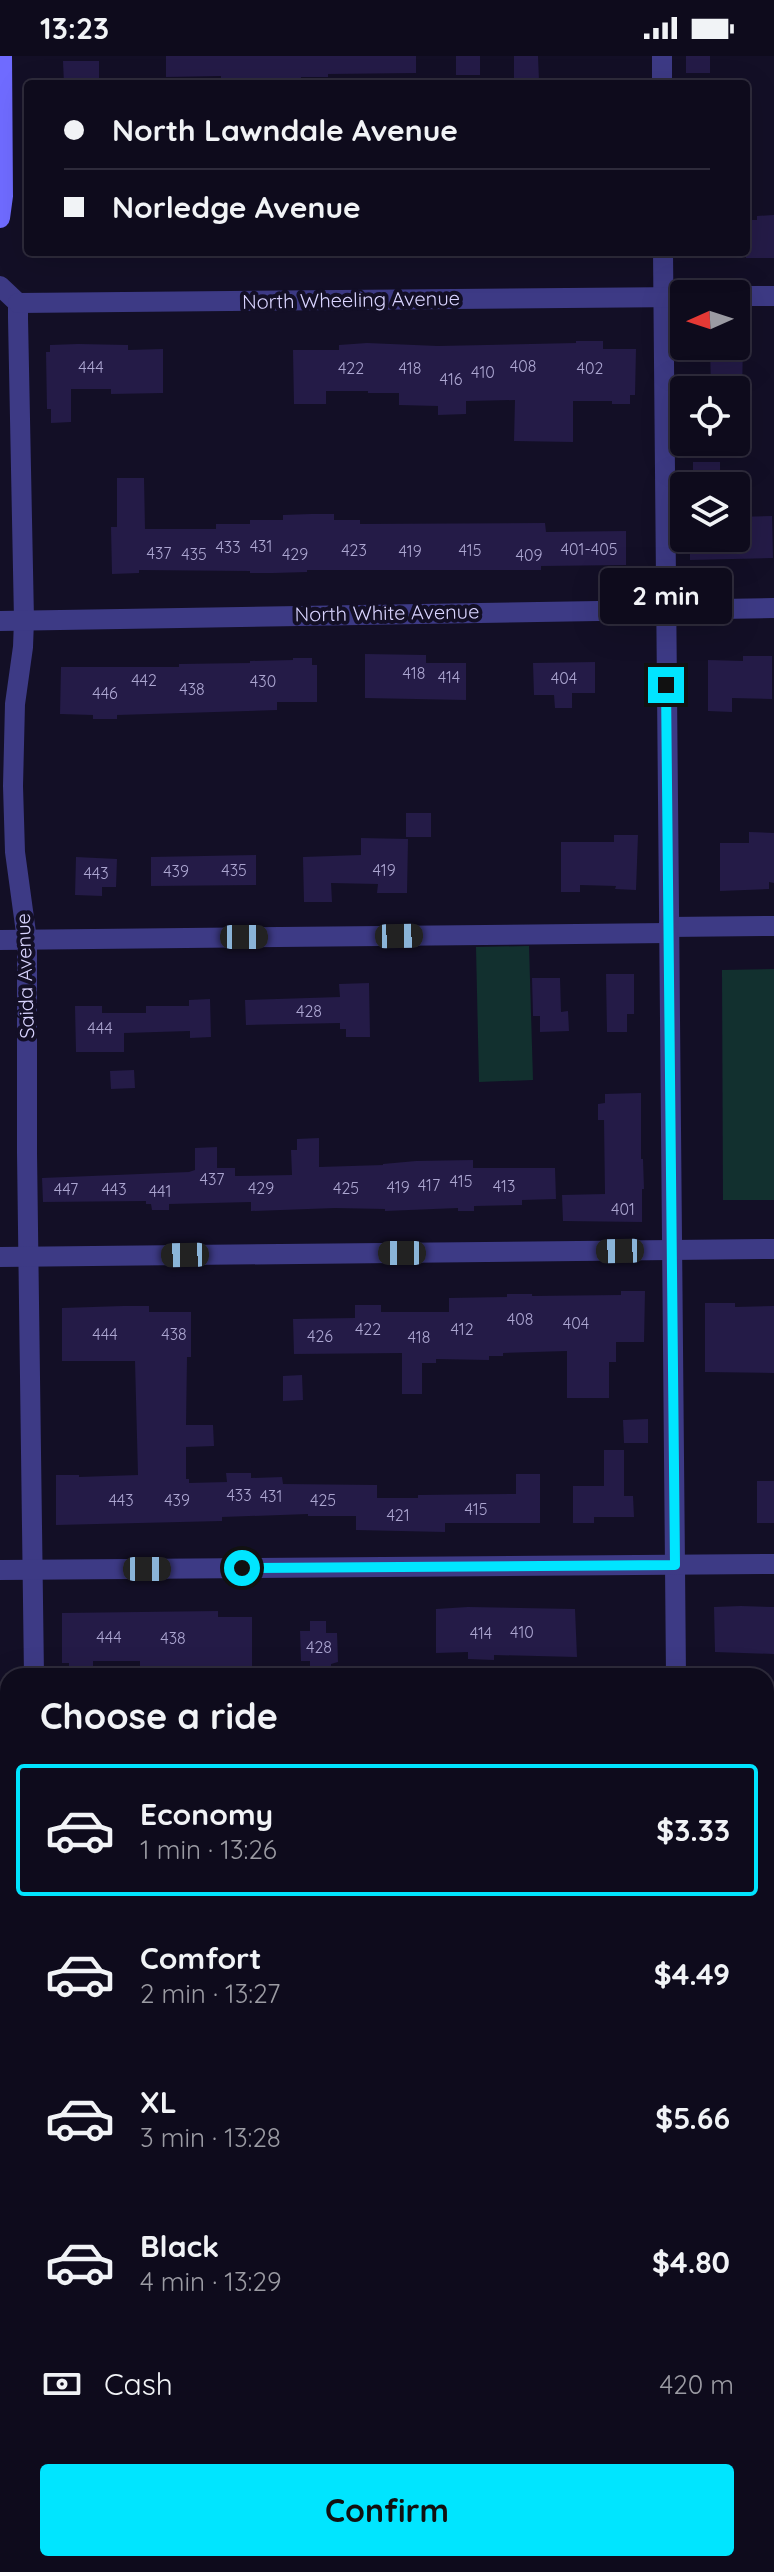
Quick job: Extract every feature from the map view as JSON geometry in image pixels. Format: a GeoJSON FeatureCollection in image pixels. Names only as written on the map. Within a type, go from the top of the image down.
{"type":"FeatureCollection","features":[{"type":"Feature","properties":{"kind":"street"},"geometry":{"type":"LineString","coordinates":[[0,218],[3,196],[2,56]]}},
{"type":"Feature","properties":{"kind":"street"},"geometry":{"type":"LineString","coordinates":[[662,56],[662,80]]}},
{"type":"Feature","properties":{"kind":"street"},"geometry":{"type":"LineString","coordinates":[[664,256],[670,281]]}},
{"type":"Feature","properties":{"kind":"street"},"geometry":{"type":"LineString","coordinates":[[0,286],[18,303]]}},
{"type":"Feature","properties":{"kind":"street"},"geometry":{"type":"LineString","coordinates":[[750,296],[774,296]]}},
{"type":"Feature","properties":{"kind":"street","name":"North Wheeling Avenue"},"geometry":{"type":"LineString","coordinates":[[18,303],[670,297]]}},
{"type":"Feature","properties":{"kind":"street","name":"Saida Avenue"},"geometry":{"type":"LineString","coordinates":[[18,303],[24,620],[15,704],[13,786],[15,852],[27,940],[34,1668]]}},
{"type":"Feature","properties":{"kind":"street"},"geometry":{"type":"LineString","coordinates":[[672,360],[666,608],[676,1668]]}},
{"type":"Feature","properties":{"kind":"street","name":"North White Avenue"},"geometry":{"type":"LineString","coordinates":[[0,621],[774,608]]}},
{"type":"Feature","properties":{"kind":"street"},"geometry":{"type":"LineString","coordinates":[[0,940],[774,926]]}},
{"type":"Feature","properties":{"kind":"street"},"geometry":{"type":"LineString","coordinates":[[0,1257],[774,1249]]}},
{"type":"Feature","properties":{"kind":"street"},"geometry":{"type":"LineString","coordinates":[[0,1570],[774,1564]]}},
{"type":"Feature","properties":{"kind":"green space"},"geometry":{"type":"Polygon","coordinates":[[[529,946],[533,1080],[479,1082],[476,947],[529,946]]]}},
{"type":"Feature","properties":{"kind":"green space"},"geometry":{"type":"Polygon","coordinates":[[[774,969],[774,1200],[723,1200],[722,970],[774,969]]]}},
{"type":"Feature","properties":{"kind":"building"},"geometry":{"type":"Polygon","coordinates":[[[166,56],[416,56],[416,73],[328,74],[328,77],[301,77],[301,80],[166,77],[166,56]]]}},
{"type":"Feature","properties":{"kind":"building"},"geometry":{"type":"Polygon","coordinates":[[[456,56],[480,56],[480,75],[456,75],[456,56]]]}},
{"type":"Feature","properties":{"kind":"building"},"geometry":{"type":"Polygon","coordinates":[[[514,56],[538,56],[539,80],[514,80],[514,56]]]}},
{"type":"Feature","properties":{"kind":"building"},"geometry":{"type":"Polygon","coordinates":[[[686,56],[710,56],[710,73],[686,73],[686,56]]]}},
{"type":"Feature","properties":{"kind":"building"},"geometry":{"type":"Polygon","coordinates":[[[63,61],[99,61],[99,80],[64,80],[63,61]]]}},
{"type":"Feature","properties":{"kind":"building"},"geometry":{"type":"Polygon","coordinates":[[[774,215],[774,258],[746,258],[750,256],[750,220],[757,220],[757,216],[774,215]]]}},
{"type":"Feature","properties":{"kind":"building"},"geometry":{"type":"Polygon","coordinates":[[[603,341],[603,349],[636,349],[635,395],[630,395],[630,404],[573,401],[573,442],[514,441],[515,400],[466,401],[466,414],[438,415],[438,406],[399,405],[399,393],[326,391],[326,404],[294,404],[293,350],[339,350],[339,345],[367,343],[438,346],[603,341]]]}},
{"type":"Feature","properties":{"kind":"building"},"geometry":{"type":"Polygon","coordinates":[[[50,345],[128,345],[128,350],[163,349],[163,393],[111,394],[111,389],[71,389],[71,422],[51,423],[51,409],[47,409],[46,352],[50,352],[50,345]]]}},
{"type":"Feature","properties":{"kind":"building"},"geometry":{"type":"Polygon","coordinates":[[[710,360],[743,360],[742,376],[711,376],[710,360]]]}},
{"type":"Feature","properties":{"kind":"building"},"geometry":{"type":"Polygon","coordinates":[[[693,462],[720,462],[720,472],[693,472],[693,462]]]}},
{"type":"Feature","properties":{"kind":"building"},"geometry":{"type":"Polygon","coordinates":[[[117,478],[144,478],[145,529],[216,529],[216,524],[250,524],[250,520],[283,520],[283,515],[311,514],[334,514],[334,520],[360,520],[360,524],[545,523],[546,532],[626,531],[626,565],[541,566],[541,570],[307,570],[273,573],[139,570],[139,573],[112,574],[111,527],[117,527],[117,478]]]}},
{"type":"Feature","properties":{"kind":"building"},"geometry":{"type":"Polygon","coordinates":[[[772,516],[773,558],[690,560],[690,552],[750,552],[750,517],[772,516]]]}},
{"type":"Feature","properties":{"kind":"building"},"geometry":{"type":"Polygon","coordinates":[[[365,654],[426,655],[426,663],[466,663],[466,700],[365,698],[365,654]]]}},
{"type":"Feature","properties":{"kind":"building"},"geometry":{"type":"Polygon","coordinates":[[[743,656],[772,656],[772,699],[732,698],[732,712],[708,711],[708,660],[743,661],[743,656]]]}},
{"type":"Feature","properties":{"kind":"building"},"geometry":{"type":"Polygon","coordinates":[[[312,658],[312,665],[317,665],[317,702],[277,702],[277,710],[117,715],[117,719],[60,714],[61,667],[179,667],[179,664],[250,663],[312,658]]]}},
{"type":"Feature","properties":{"kind":"building"},"geometry":{"type":"Polygon","coordinates":[[[595,662],[595,693],[572,693],[572,708],[555,708],[554,695],[534,695],[533,663],[595,662]]]}},
{"type":"Feature","properties":{"kind":"building"},"geometry":{"type":"Polygon","coordinates":[[[406,813],[431,813],[431,837],[406,837],[406,813]]]}},
{"type":"Feature","properties":{"kind":"building"},"geometry":{"type":"Polygon","coordinates":[[[749,832],[774,833],[774,883],[769,882],[769,889],[720,891],[720,843],[749,843],[749,832]]]}},
{"type":"Feature","properties":{"kind":"building"},"geometry":{"type":"Polygon","coordinates":[[[614,835],[638,835],[636,890],[580,885],[580,892],[561,892],[561,842],[614,842],[614,835]]]}},
{"type":"Feature","properties":{"kind":"building"},"geometry":{"type":"Polygon","coordinates":[[[361,838],[408,839],[407,893],[377,893],[378,884],[331,883],[332,902],[304,902],[303,857],[361,855],[361,838]]]}},
{"type":"Feature","properties":{"kind":"building"},"geometry":{"type":"Polygon","coordinates":[[[256,855],[256,885],[151,886],[151,857],[256,855]]]}},
{"type":"Feature","properties":{"kind":"building"},"geometry":{"type":"Polygon","coordinates":[[[76,857],[117,859],[116,887],[102,887],[102,896],[75,895],[76,857]]]}},
{"type":"Feature","properties":{"kind":"building"},"geometry":{"type":"Polygon","coordinates":[[[606,974],[634,974],[634,1014],[627,1014],[627,1032],[607,1032],[606,974]]]}},
{"type":"Feature","properties":{"kind":"building"},"geometry":{"type":"Polygon","coordinates":[[[532,978],[560,978],[561,1012],[568,1011],[569,1031],[540,1032],[540,1016],[533,1016],[532,978]]]}},
{"type":"Feature","properties":{"kind":"building"},"geometry":{"type":"Polygon","coordinates":[[[369,983],[370,1037],[346,1037],[346,1029],[340,1029],[340,1023],[246,1025],[245,1000],[340,997],[339,984],[369,983]]]}},
{"type":"Feature","properties":{"kind":"building"},"geometry":{"type":"Polygon","coordinates":[[[210,999],[211,1037],[190,1038],[190,1031],[124,1033],[124,1052],[76,1052],[75,1006],[102,1006],[102,1013],[146,1013],[146,1006],[189,1006],[189,1000],[210,999]]]}},
{"type":"Feature","properties":{"kind":"building"},"geometry":{"type":"Polygon","coordinates":[[[134,1070],[135,1088],[111,1089],[110,1071],[134,1070]]]}},
{"type":"Feature","properties":{"kind":"building"},"geometry":{"type":"Polygon","coordinates":[[[641,1093],[642,1222],[563,1221],[562,1195],[605,1194],[604,1120],[598,1120],[598,1104],[605,1103],[605,1094],[641,1093]]]}},
{"type":"Feature","properties":{"kind":"building"},"geometry":{"type":"Polygon","coordinates":[[[319,1138],[319,1167],[473,1160],[473,1168],[555,1168],[556,1199],[522,1200],[522,1205],[474,1206],[474,1211],[458,1211],[458,1208],[385,1211],[335,1208],[251,1211],[251,1202],[169,1204],[169,1210],[152,1210],[151,1204],[146,1204],[146,1201],[43,1202],[42,1178],[189,1172],[195,1170],[195,1148],[217,1147],[217,1168],[235,1168],[235,1176],[292,1175],[291,1150],[297,1150],[297,1139],[319,1138]]]}},
{"type":"Feature","properties":{"kind":"building"},"geometry":{"type":"Polygon","coordinates":[[[621,1291],[645,1291],[644,1342],[616,1342],[616,1362],[609,1362],[609,1398],[567,1398],[567,1351],[503,1353],[503,1356],[489,1356],[489,1360],[436,1359],[436,1363],[422,1363],[422,1394],[402,1394],[402,1353],[294,1354],[293,1319],[355,1318],[355,1305],[381,1305],[381,1312],[449,1312],[449,1298],[507,1297],[507,1294],[621,1295],[621,1291]]]}},
{"type":"Feature","properties":{"kind":"building"},"geometry":{"type":"Polygon","coordinates":[[[705,1303],[735,1303],[735,1307],[774,1306],[774,1373],[705,1372],[705,1303]]]}},
{"type":"Feature","properties":{"kind":"building"},"geometry":{"type":"Polygon","coordinates":[[[149,1306],[149,1312],[191,1312],[186,1425],[213,1425],[214,1446],[186,1447],[186,1479],[189,1483],[227,1482],[226,1473],[251,1473],[251,1478],[282,1477],[283,1484],[377,1485],[377,1498],[418,1498],[418,1495],[516,1494],[516,1474],[540,1474],[540,1523],[445,1523],[445,1532],[356,1530],[356,1516],[308,1514],[222,1517],[222,1521],[56,1525],[56,1475],[138,1475],[135,1361],[62,1361],[62,1308],[149,1306]]]}},
{"type":"Feature","properties":{"kind":"building"},"geometry":{"type":"Polygon","coordinates":[[[302,1375],[303,1400],[283,1401],[283,1376],[302,1375]]]}},
{"type":"Feature","properties":{"kind":"building"},"geometry":{"type":"Polygon","coordinates":[[[648,1419],[648,1443],[624,1443],[623,1420],[648,1419]]]}},
{"type":"Feature","properties":{"kind":"building"},"geometry":{"type":"Polygon","coordinates":[[[604,1450],[624,1450],[624,1496],[633,1496],[634,1517],[594,1517],[594,1523],[573,1523],[573,1486],[604,1486],[604,1450]]]}},
{"type":"Feature","properties":{"kind":"building"},"geometry":{"type":"Polygon","coordinates":[[[757,1481],[774,1481],[774,1523],[757,1523],[757,1481]]]}},
{"type":"Feature","properties":{"kind":"building"},"geometry":{"type":"Polygon","coordinates":[[[714,1607],[774,1607],[774,1654],[715,1652],[714,1607]]]}},
{"type":"Feature","properties":{"kind":"building"},"geometry":{"type":"Polygon","coordinates":[[[436,1609],[575,1609],[577,1657],[494,1655],[494,1660],[468,1659],[468,1652],[436,1653],[436,1609]]]}},
{"type":"Feature","properties":{"kind":"building"},"geometry":{"type":"Polygon","coordinates":[[[218,1611],[218,1617],[252,1617],[252,1668],[140,1666],[140,1661],[93,1661],[93,1668],[69,1668],[69,1663],[62,1663],[62,1613],[218,1611]]]}},
{"type":"Feature","properties":{"kind":"building"},"geometry":{"type":"Polygon","coordinates":[[[310,1621],[326,1621],[326,1633],[337,1633],[338,1662],[331,1664],[331,1668],[310,1668],[310,1661],[301,1661],[300,1631],[310,1631],[310,1621]]]}},
{"type":"Feature","properties":{"kind":"route"},"geometry":{"type":"LineString","coordinates":[[242,1568],[675,1565],[666,685]]}}]}
